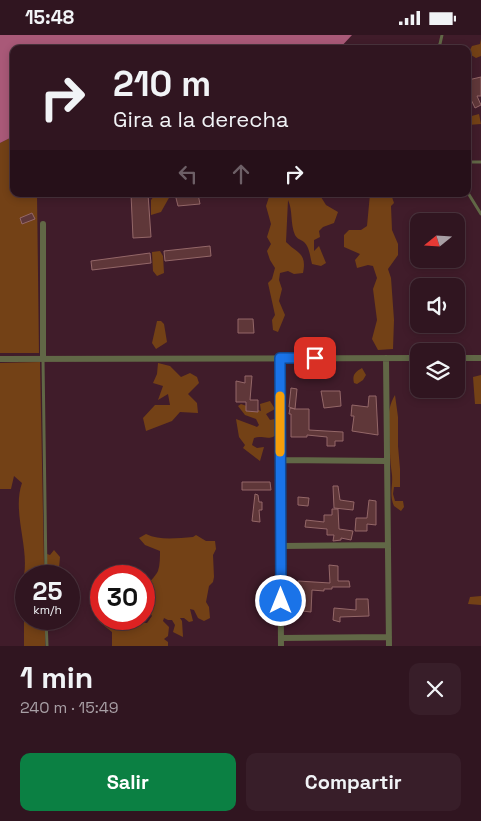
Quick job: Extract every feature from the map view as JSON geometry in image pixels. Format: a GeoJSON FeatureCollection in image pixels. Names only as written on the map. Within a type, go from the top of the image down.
{"type":"FeatureCollection","features":[{"type":"Feature","properties":{"kind":"street"},"geometry":{"type":"LineString","coordinates":[[42,224],[43,359]]}},
{"type":"Feature","properties":{"kind":"street"},"geometry":{"type":"LineString","coordinates":[[280,358],[281,646]]}},
{"type":"Feature","properties":{"kind":"street"},"geometry":{"type":"LineString","coordinates":[[386,358],[389,646]]}},
{"type":"Feature","properties":{"kind":"street"},"geometry":{"type":"LineString","coordinates":[[0,359],[410,358]]}},
{"type":"Feature","properties":{"kind":"street"},"geometry":{"type":"LineString","coordinates":[[465,358],[481,358]]}},
{"type":"Feature","properties":{"kind":"street"},"geometry":{"type":"LineString","coordinates":[[280,459],[387,461]]}},
{"type":"Feature","properties":{"kind":"street"},"geometry":{"type":"LineString","coordinates":[[281,546],[388,545]]}},
{"type":"Feature","properties":{"kind":"street"},"geometry":{"type":"LineString","coordinates":[[281,638],[389,637]]}},
{"type":"Feature","properties":{"kind":"lane"},"geometry":{"type":"LineString","coordinates":[[470,197],[481,215]]}},
{"type":"Feature","properties":{"kind":"lane"},"geometry":{"type":"LineString","coordinates":[[43,359],[46,565]]}},
{"type":"Feature","properties":{"kind":"lane"},"geometry":{"type":"LineString","coordinates":[[46,630],[47,646]]}},
{"type":"Feature","properties":{"kind":"shaded area"},"geometry":{"type":"Polygon","coordinates":[[[0,35],[352,35],[343,45],[10,45],[10,138],[0,143],[0,35]]]}},
{"type":"Feature","properties":{"kind":"shaded area"},"geometry":{"type":"Polygon","coordinates":[[[481,39],[481,56],[476,58],[471,55],[471,48],[480,44],[481,39]]]}},
{"type":"Feature","properties":{"kind":"shaded area"},"geometry":{"type":"Polygon","coordinates":[[[479,114],[481,124],[471,125],[471,116],[479,114]]]}},
{"type":"Feature","properties":{"kind":"shaded area"},"geometry":{"type":"Polygon","coordinates":[[[10,138],[10,197],[37,197],[39,353],[0,353],[0,143],[10,138]]]}},
{"type":"Feature","properties":{"kind":"shaded area"},"geometry":{"type":"Polygon","coordinates":[[[153,197],[169,197],[161,212],[151,215],[151,200],[153,197]]]}},
{"type":"Feature","properties":{"kind":"shaded area"},"geometry":{"type":"Polygon","coordinates":[[[269,197],[321,197],[326,205],[338,212],[334,223],[323,227],[319,231],[320,237],[314,240],[314,251],[319,246],[326,263],[321,266],[312,264],[306,244],[295,235],[288,200],[286,242],[303,258],[304,266],[303,273],[294,274],[288,271],[280,273],[279,280],[282,289],[279,301],[285,315],[278,332],[273,330],[272,320],[275,315],[268,283],[272,279],[275,268],[267,251],[271,244],[267,237],[271,224],[266,206],[269,197]]]}},
{"type":"Feature","properties":{"kind":"shaded area"},"geometry":{"type":"Polygon","coordinates":[[[370,197],[392,197],[394,203],[391,206],[392,230],[398,244],[398,255],[388,269],[391,278],[394,320],[393,349],[378,350],[372,339],[377,320],[373,289],[377,278],[373,266],[368,265],[357,268],[355,260],[360,254],[344,247],[344,235],[349,230],[361,230],[367,226],[370,197]]]}},
{"type":"Feature","properties":{"kind":"shaded area"},"geometry":{"type":"Polygon","coordinates":[[[160,251],[163,256],[164,273],[157,276],[153,271],[152,252],[160,251]]]}},
{"type":"Feature","properties":{"kind":"shaded area"},"geometry":{"type":"Polygon","coordinates":[[[157,321],[161,321],[164,324],[167,342],[156,349],[152,343],[157,321]]]}},
{"type":"Feature","properties":{"kind":"shaded area"},"geometry":{"type":"Polygon","coordinates":[[[40,362],[44,565],[25,565],[19,505],[22,483],[14,476],[11,489],[0,489],[0,363],[40,362]]]}},
{"type":"Feature","properties":{"kind":"shaded area"},"geometry":{"type":"Polygon","coordinates":[[[158,363],[170,366],[181,377],[190,373],[197,377],[199,383],[188,394],[197,403],[198,413],[180,412],[172,421],[146,431],[143,418],[155,405],[170,405],[168,394],[158,400],[163,386],[153,383],[157,374],[158,363]]]}},
{"type":"Feature","properties":{"kind":"shaded area"},"geometry":{"type":"Polygon","coordinates":[[[362,368],[366,375],[357,384],[354,383],[353,378],[355,374],[362,368]]]}},
{"type":"Feature","properties":{"kind":"shaded area"},"geometry":{"type":"Polygon","coordinates":[[[481,375],[481,404],[475,404],[473,377],[481,375]]]}},
{"type":"Feature","properties":{"kind":"shaded area"},"geometry":{"type":"Polygon","coordinates":[[[395,395],[398,417],[400,487],[394,487],[393,494],[395,501],[403,501],[404,507],[401,511],[394,506],[391,494],[392,479],[388,423],[395,395]]]}},
{"type":"Feature","properties":{"kind":"shaded area"},"geometry":{"type":"Polygon","coordinates":[[[270,401],[275,409],[266,414],[270,420],[278,420],[277,435],[270,438],[254,438],[252,445],[257,448],[264,447],[260,461],[243,448],[245,445],[239,437],[236,419],[257,427],[259,425],[256,419],[245,415],[238,406],[241,404],[261,411],[260,404],[270,401]]]}},
{"type":"Feature","properties":{"kind":"shaded area"},"geometry":{"type":"Polygon","coordinates":[[[146,534],[157,538],[169,539],[193,537],[196,535],[206,541],[215,541],[216,549],[213,555],[214,577],[213,582],[209,586],[206,602],[209,607],[210,618],[204,621],[198,618],[194,610],[190,609],[193,621],[189,622],[184,618],[180,618],[182,621],[183,637],[173,632],[175,625],[172,620],[164,618],[163,621],[169,627],[168,636],[164,639],[168,642],[168,646],[112,646],[112,632],[110,630],[155,630],[155,576],[160,564],[160,551],[145,545],[139,538],[146,534]]]}},
{"type":"Feature","properties":{"kind":"shaded area"},"geometry":{"type":"Polygon","coordinates":[[[54,550],[60,557],[59,565],[44,565],[47,554],[50,555],[54,550]]]}},
{"type":"Feature","properties":{"kind":"shaded area"},"geometry":{"type":"Polygon","coordinates":[[[481,596],[481,605],[468,604],[470,597],[481,596]]]}},
{"type":"Feature","properties":{"kind":"shaded area"},"geometry":{"type":"Polygon","coordinates":[[[24,630],[45,630],[45,646],[24,646],[24,630]]]}},
{"type":"Feature","properties":{"kind":"building"},"geometry":{"type":"Polygon","coordinates":[[[481,77],[481,96],[477,96],[481,105],[475,108],[471,99],[471,79],[481,77]]]}},
{"type":"Feature","properties":{"kind":"building"},"geometry":{"type":"Polygon","coordinates":[[[131,197],[148,197],[151,237],[133,238],[131,197]]]}},
{"type":"Feature","properties":{"kind":"building"},"geometry":{"type":"Polygon","coordinates":[[[176,197],[199,197],[200,204],[178,206],[176,197]]]}},
{"type":"Feature","properties":{"kind":"building"},"geometry":{"type":"Polygon","coordinates":[[[32,213],[35,219],[22,224],[20,218],[32,213]]]}},
{"type":"Feature","properties":{"kind":"building"},"geometry":{"type":"Polygon","coordinates":[[[210,246],[211,256],[165,261],[164,251],[210,246]]]}},
{"type":"Feature","properties":{"kind":"building"},"geometry":{"type":"Polygon","coordinates":[[[150,253],[151,263],[92,270],[91,261],[150,253]]]}},
{"type":"Feature","properties":{"kind":"building"},"geometry":{"type":"Polygon","coordinates":[[[238,319],[253,319],[254,333],[238,333],[238,319]]]}},
{"type":"Feature","properties":{"kind":"building"},"geometry":{"type":"Polygon","coordinates":[[[245,376],[252,376],[250,400],[258,400],[258,412],[246,411],[246,402],[236,402],[236,381],[245,383],[245,376]]]}},
{"type":"Feature","properties":{"kind":"building"},"geometry":{"type":"Polygon","coordinates":[[[291,388],[297,389],[295,409],[289,407],[291,388]]]}},
{"type":"Feature","properties":{"kind":"building"},"geometry":{"type":"Polygon","coordinates":[[[321,391],[340,391],[341,406],[324,408],[321,391]]]}},
{"type":"Feature","properties":{"kind":"building"},"geometry":{"type":"Polygon","coordinates":[[[369,396],[376,396],[378,435],[352,431],[354,416],[351,416],[352,405],[368,407],[369,396]]]}},
{"type":"Feature","properties":{"kind":"building"},"geometry":{"type":"Polygon","coordinates":[[[290,408],[309,409],[309,430],[343,432],[343,441],[335,441],[335,446],[327,446],[327,437],[307,435],[307,437],[291,437],[291,414],[289,414],[290,408]]]}},
{"type":"Feature","properties":{"kind":"building"},"geometry":{"type":"Polygon","coordinates":[[[242,482],[270,482],[271,490],[242,490],[242,482]]]}},
{"type":"Feature","properties":{"kind":"building"},"geometry":{"type":"Polygon","coordinates":[[[333,486],[338,486],[340,500],[354,502],[353,510],[334,508],[333,486]]]}},
{"type":"Feature","properties":{"kind":"building"},"geometry":{"type":"Polygon","coordinates":[[[255,494],[258,495],[259,502],[262,502],[262,510],[259,510],[260,522],[252,521],[255,494]]]}},
{"type":"Feature","properties":{"kind":"building"},"geometry":{"type":"Polygon","coordinates":[[[298,497],[309,498],[308,506],[298,505],[298,497]]]}},
{"type":"Feature","properties":{"kind":"building"},"geometry":{"type":"Polygon","coordinates":[[[369,500],[376,501],[376,525],[367,524],[367,531],[355,531],[356,518],[367,518],[369,500]]]}},
{"type":"Feature","properties":{"kind":"building"},"geometry":{"type":"Polygon","coordinates":[[[332,509],[338,509],[339,529],[353,531],[351,540],[341,538],[341,540],[333,541],[334,535],[327,535],[327,529],[305,527],[306,520],[324,522],[324,515],[332,515],[332,509]]]}},
{"type":"Feature","properties":{"kind":"building"},"geometry":{"type":"Polygon","coordinates":[[[329,565],[338,566],[338,581],[349,581],[350,587],[332,587],[332,589],[324,589],[324,591],[312,590],[311,612],[293,610],[295,583],[298,583],[298,581],[330,583],[329,565]]]}},
{"type":"Feature","properties":{"kind":"building"},"geometry":{"type":"Polygon","coordinates":[[[356,599],[368,599],[369,616],[340,617],[340,622],[333,620],[334,608],[356,610],[356,599]]]}},
{"type":"Feature","properties":{"kind":"slow traffic"},"geometry":{"type":"LineString","coordinates":[[280,396],[280,452]]}},
{"type":"Feature","properties":{"kind":"route"},"geometry":{"type":"LineString","coordinates":[[281,601],[280,358],[315,358]]}}]}
